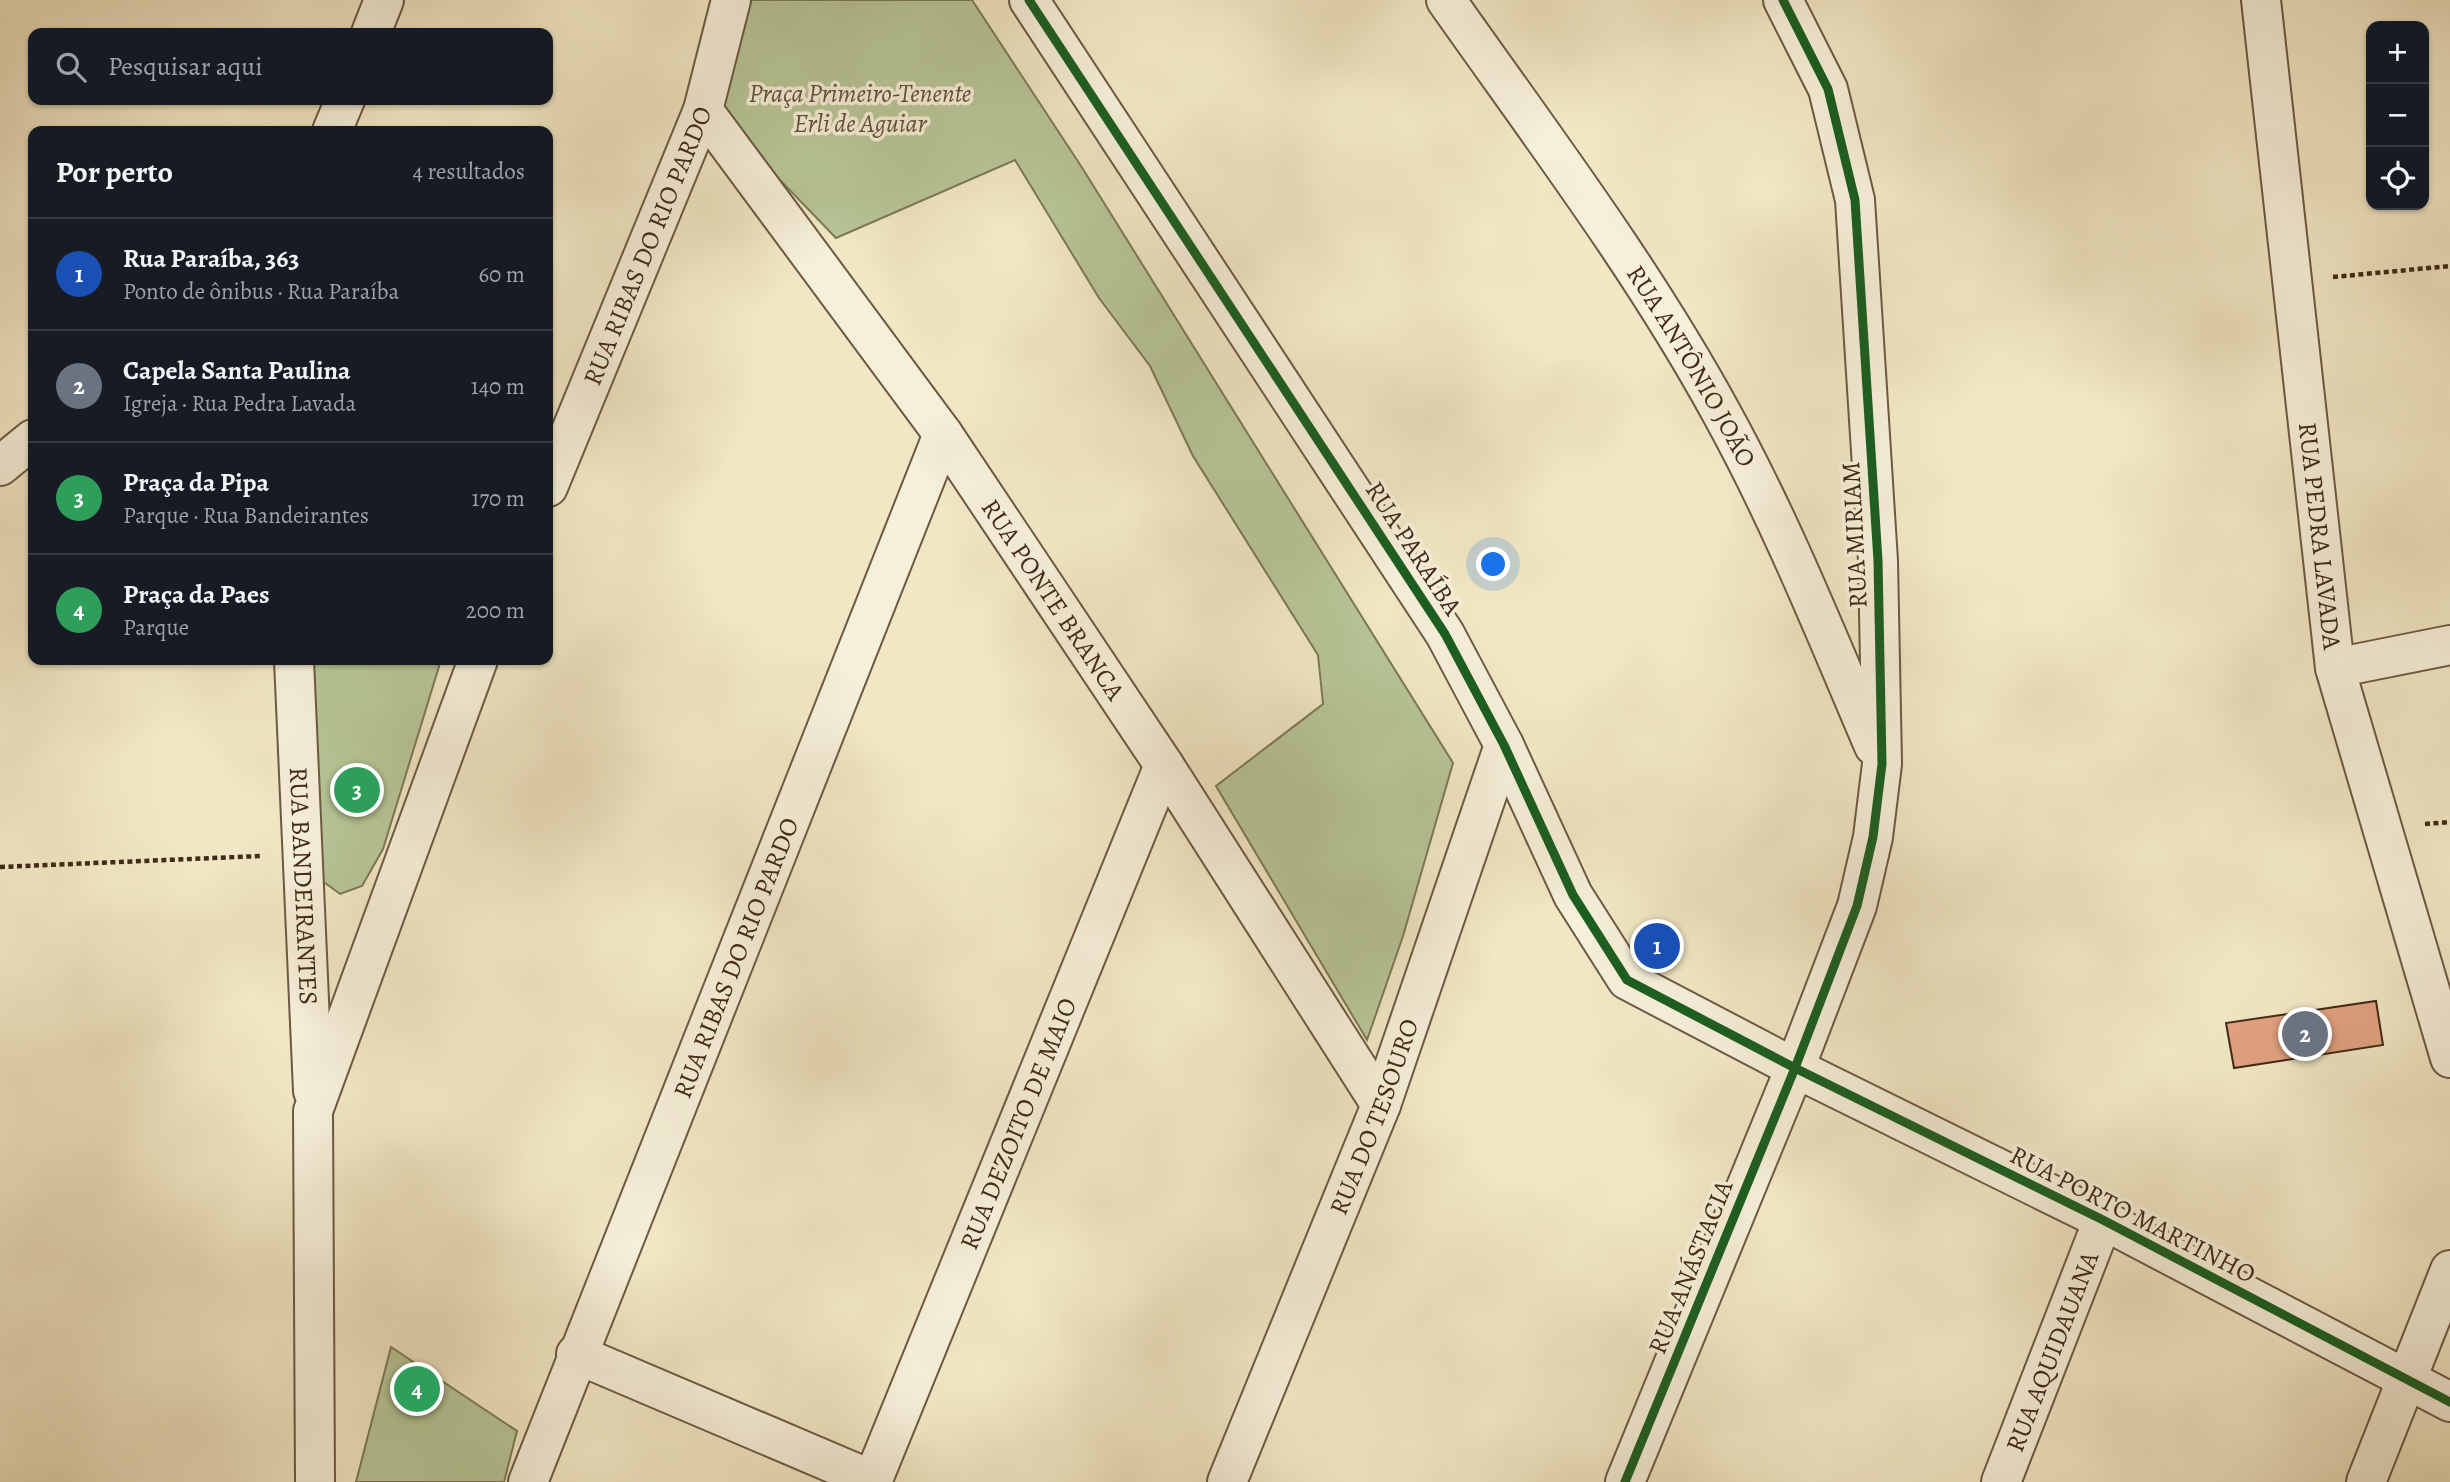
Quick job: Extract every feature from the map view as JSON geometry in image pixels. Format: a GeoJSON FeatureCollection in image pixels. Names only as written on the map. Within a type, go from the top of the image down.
{"type":"FeatureCollection","features":[{"type":"Feature","properties":{"kind":"street"},"geometry":{"type":"LineString","coordinates":[[372,28],[384,0]]}},
{"type":"Feature","properties":{"kind":"street","name":"RUA RIBAS DO RIO PARDO"},"geometry":{"type":"LineString","coordinates":[[553,475],[703,110],[731,0]]}},
{"type":"Feature","properties":{"kind":"street","name":"RUA PARAÍBA"},"geometry":{"type":"LineString","coordinates":[[1028,0],[1445,634],[1504,746],[1573,895],[1627,979],[1795,1068]]}},
{"type":"Feature","properties":{"kind":"street","name":"RUA ANTÔNIO JOÃO"},"geometry":{"type":"LineString","coordinates":[[1446,0],[1637,275],[1722,413],[1787,544],[1882,764]]}},
{"type":"Feature","properties":{"kind":"street","name":"RUA MIRIAM"},"geometry":{"type":"LineString","coordinates":[[1783,0],[1828,89],[1855,200],[1878,561],[1882,764],[1873,837],[1857,906],[1795,1068]]}},
{"type":"Feature","properties":{"kind":"street","name":"RUA PEDRA LAVADA"},"geometry":{"type":"LineString","coordinates":[[2261,0],[2290,281],[2335,668],[2450,1058]]}},
{"type":"Feature","properties":{"kind":"street"},"geometry":{"type":"LineString","coordinates":[[334,126],[343,105]]}},
{"type":"Feature","properties":{"kind":"street","name":"RUA PONTE BRANCA"},"geometry":{"type":"LineString","coordinates":[[703,110],[943,434],[1164,765],[1381,1105]]}},
{"type":"Feature","properties":{"kind":"street","name":"RUA RIBAS DO RIO PARDO"},"geometry":{"type":"LineString","coordinates":[[528,1482],[576,1354],[943,434]]}},
{"type":"Feature","properties":{"kind":"street"},"geometry":{"type":"LineString","coordinates":[[0,466],[28,443]]}},
{"type":"Feature","properties":{"kind":"street"},"geometry":{"type":"LineString","coordinates":[[2335,668],[2450,645]]}},
{"type":"Feature","properties":{"kind":"street","name":"RUA BANDEIRANTES"},"geometry":{"type":"LineString","coordinates":[[294,665],[313,1111]]}},
{"type":"Feature","properties":{"kind":"street"},"geometry":{"type":"LineString","coordinates":[[315,1482],[313,1111],[476,665]]}},
{"type":"Feature","properties":{"kind":"street","name":"RUA DO TESOURO"},"geometry":{"type":"LineString","coordinates":[[1227,1482],[1381,1105],[1504,746]]}},
{"type":"Feature","properties":{"kind":"street","name":"RUA DEZOITO DE MAIO"},"geometry":{"type":"LineString","coordinates":[[872,1481],[1164,765]]}},
{"type":"Feature","properties":{"kind":"street","name":"RUA PORTO MARTINHO"},"geometry":{"type":"LineString","coordinates":[[1795,1068],[2104,1220],[2450,1402]]}},
{"type":"Feature","properties":{"kind":"street","name":"RUA ANÁSTACIA"},"geometry":{"type":"LineString","coordinates":[[1625,1482],[1795,1068]]}},
{"type":"Feature","properties":{"kind":"street","name":"RUA AQUIDAUANA"},"geometry":{"type":"LineString","coordinates":[[2001,1482],[2104,1220]]}},
{"type":"Feature","properties":{"kind":"street"},"geometry":{"type":"LineString","coordinates":[[2366,1482],[2450,1270]]}},
{"type":"Feature","properties":{"kind":"street"},"geometry":{"type":"LineString","coordinates":[[576,1354],[872,1481]]}},
{"type":"Feature","properties":{"kind":"path"},"geometry":{"type":"LineString","coordinates":[[2290,281],[2450,266]]}},
{"type":"Feature","properties":{"kind":"path"},"geometry":{"type":"LineString","coordinates":[[0,867],[302,854]]}},
{"type":"Feature","properties":{"kind":"green space","name":"Praça Primeiro-Tenente Erli de Aguiar"},"geometry":{"type":"Polygon","coordinates":[[[744,0],[972,0],[1081,166],[1453,763],[1403,936],[1367,1040],[1216,786],[1323,704],[1318,655],[1193,456],[1150,366],[1099,298],[1015,160],[836,238],[721,119],[744,0]]]}},
{"type":"Feature","properties":{"kind":"green space"},"geometry":{"type":"Polygon","coordinates":[[[312,665],[439,665],[383,849],[362,886],[340,894],[321,880],[312,665]]]}},
{"type":"Feature","properties":{"kind":"green space"},"geometry":{"type":"Polygon","coordinates":[[[391,1347],[517,1431],[504,1482],[356,1482],[391,1347]]]}},
{"type":"Feature","properties":{"kind":"building"},"geometry":{"type":"Polygon","coordinates":[[[2376,1001],[2383,1045],[2234,1068],[2226,1023],[2376,1001]]]}},
{"type":"Feature","properties":{"kind":"cycle path"},"geometry":{"type":"LineString","coordinates":[[1029,0],[1445,634],[1504,745],[1573,895],[1627,980],[1795,1068],[2103,1220],[2450,1402]]}},
{"type":"Feature","properties":{"kind":"cycle path"},"geometry":{"type":"LineString","coordinates":[[1625,1482],[1795,1068],[1857,906],[1873,837],[1882,764],[1878,561],[1855,200],[1828,89],[1783,0]]}},
{"type":"Feature","properties":{"kind":"place","name":"Praça da Pipa"},"geometry":{"type":"Point","coordinates":[357,790]}},
{"type":"Feature","properties":{"kind":"place","name":"Rua Paraíba, 363"},"geometry":{"type":"Point","coordinates":[1657,946]}},
{"type":"Feature","properties":{"kind":"place","name":"Capela Santa Paulina"},"geometry":{"type":"Point","coordinates":[2305,1034]}},
{"type":"Feature","properties":{"kind":"place","name":"Praça da Paes"},"geometry":{"type":"Point","coordinates":[417,1389]}}]}
